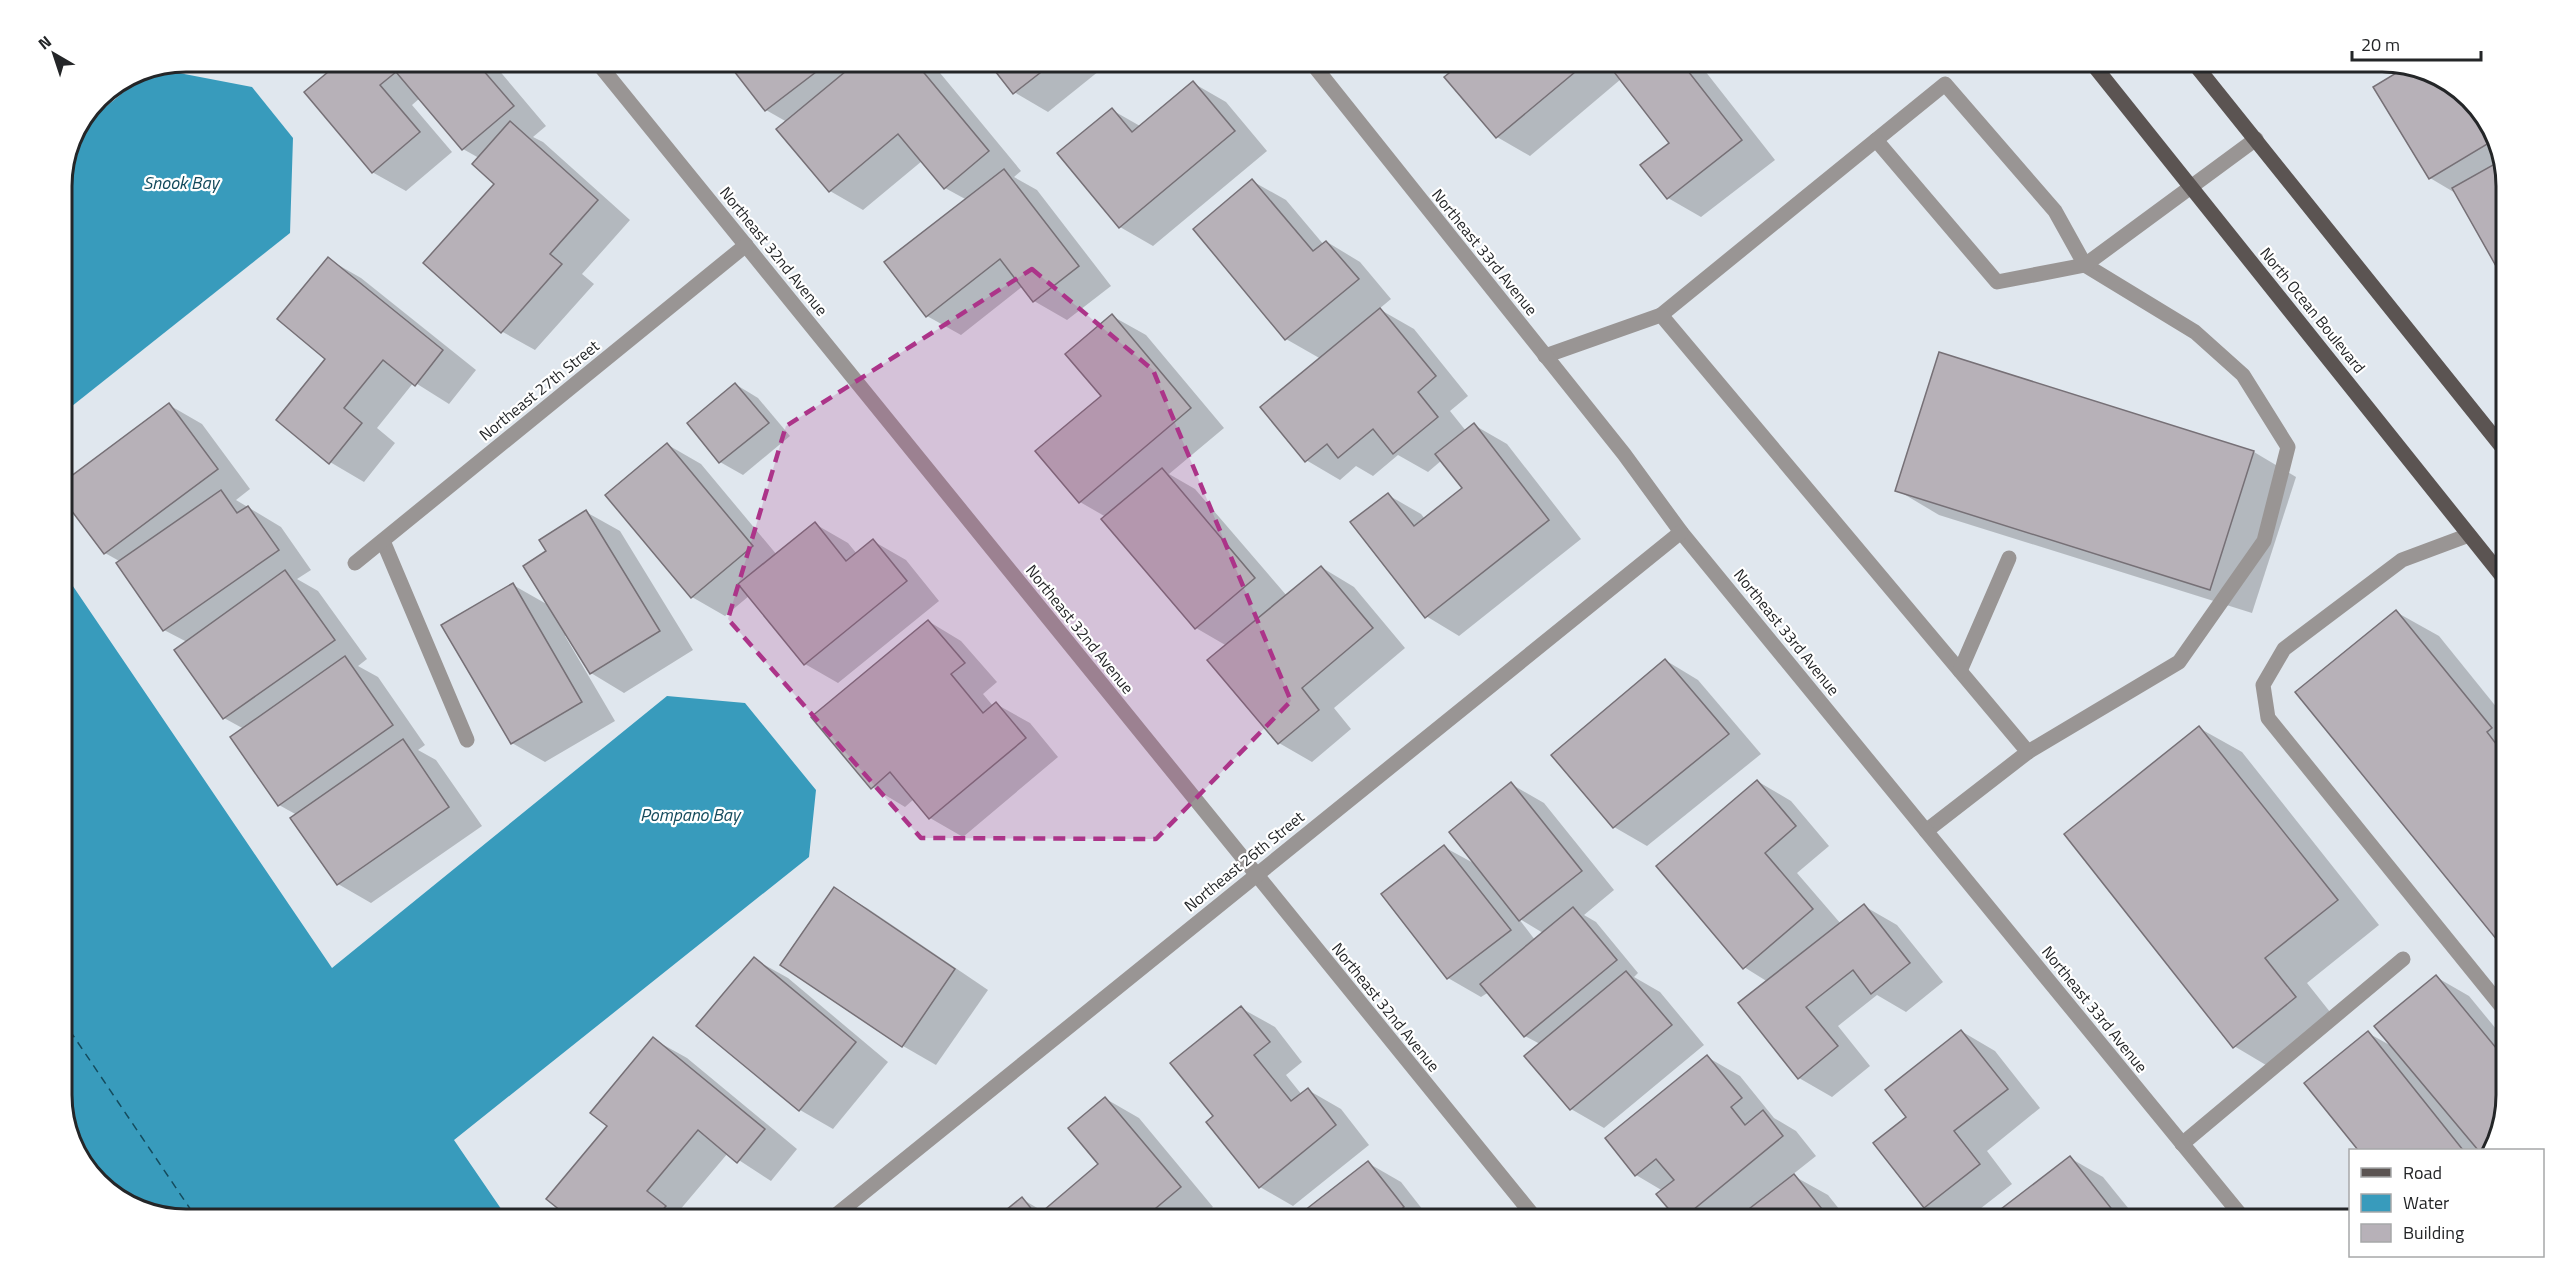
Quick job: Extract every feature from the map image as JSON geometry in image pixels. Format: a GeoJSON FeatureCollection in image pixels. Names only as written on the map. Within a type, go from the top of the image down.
{"type":"FeatureCollection","features":[{"type":"Feature","properties":{"kind":"main road","name":"North Ocean Boulevard"},"geometry":{"type":"LineString","coordinates":[[2099,72],[2496,569]]}},
{"type":"Feature","properties":{"kind":"main road"},"geometry":{"type":"LineString","coordinates":[[2201,72],[2496,439]]}},
{"type":"Feature","properties":{"kind":"street","name":"Northeast 32nd Avenue"},"geometry":{"type":"LineString","coordinates":[[605,72],[1527,1209]]}},
{"type":"Feature","properties":{"kind":"street","name":"Northeast 33rd Avenue"},"geometry":{"type":"LineString","coordinates":[[1319,72],[1624,454],[1681,532],[2235,1209]]}},
{"type":"Feature","properties":{"kind":"street"},"geometry":{"type":"LineString","coordinates":[[1545,356],[1661,315],[1946,84],[2055,211],[2085,265],[2195,332],[2243,375],[2288,447],[2264,541],[2179,662],[2028,752],[1926,831]]}},
{"type":"Feature","properties":{"kind":"street"},"geometry":{"type":"LineString","coordinates":[[1876,140],[1997,282],[2085,265],[2256,139]]}},
{"type":"Feature","properties":{"kind":"street","name":"Northeast 27th Street"},"geometry":{"type":"LineString","coordinates":[[355,563],[746,245]]}},
{"type":"Feature","properties":{"kind":"street"},"geometry":{"type":"LineString","coordinates":[[1661,315],[2028,752]]}},
{"type":"Feature","properties":{"kind":"street","name":"Northeast 26th Street"},"geometry":{"type":"LineString","coordinates":[[845,1209],[1681,532]]}},
{"type":"Feature","properties":{"kind":"street"},"geometry":{"type":"LineString","coordinates":[[2469,535],[2402,560],[2284,649],[2263,685],[2268,718],[2496,1000]]}},
{"type":"Feature","properties":{"kind":"street"},"geometry":{"type":"LineString","coordinates":[[383,541],[467,740]]}},
{"type":"Feature","properties":{"kind":"street"},"geometry":{"type":"LineString","coordinates":[[1960,672],[2009,558]]}},
{"type":"Feature","properties":{"kind":"street"},"geometry":{"type":"LineString","coordinates":[[2182,1144],[2403,959]]}},
{"type":"Feature","properties":{"kind":"highlighted area"},"geometry":{"type":"Polygon","coordinates":[[[1032,269],[1153,370],[1291,701],[1156,839],[921,838],[728,619],[786,426],[1032,269]]]}},
{"type":"Feature","properties":{"kind":"water","name":"Snook Bay"},"geometry":{"type":"Polygon","coordinates":[[[176,72],[252,87],[293,138],[290,233],[72,406],[72,178],[81,142],[96,114],[131,86],[164,74],[176,72]]]}},
{"type":"Feature","properties":{"kind":"water","name":"Pompano Bay"},"geometry":{"type":"Polygon","coordinates":[[[72,585],[332,968],[667,696],[745,703],[816,790],[809,857],[454,1140],[501,1209],[171,1208],[142,1200],[123,1190],[100,1170],[91,1158],[78,1132],[72,1103],[72,585]]]}},
{"type":"Feature","properties":{"kind":"building"},"geometry":{"type":"Polygon","coordinates":[[[328,72],[396,72],[380,85],[420,132],[372,173],[304,92],[328,72]]]}},
{"type":"Feature","properties":{"kind":"building"},"geometry":{"type":"Polygon","coordinates":[[[396,72],[485,72],[514,106],[462,150],[396,72]]]}},
{"type":"Feature","properties":{"kind":"building"},"geometry":{"type":"Polygon","coordinates":[[[735,72],[816,72],[765,111],[735,72]]]}},
{"type":"Feature","properties":{"kind":"building"},"geometry":{"type":"Polygon","coordinates":[[[845,72],[923,72],[989,151],[944,189],[898,134],[829,192],[776,129],[845,72]]]}},
{"type":"Feature","properties":{"kind":"building"},"geometry":{"type":"Polygon","coordinates":[[[996,72],[1041,72],[1013,94],[996,72]]]}},
{"type":"Feature","properties":{"kind":"building"},"geometry":{"type":"Polygon","coordinates":[[[1450,72],[1575,72],[1496,138],[1444,77],[1450,72]]]}},
{"type":"Feature","properties":{"kind":"building"},"geometry":{"type":"Polygon","coordinates":[[[1614,72],[1689,72],[1742,140],[1667,199],[1640,165],[1669,143],[1614,72]]]}},
{"type":"Feature","properties":{"kind":"building"},"geometry":{"type":"Polygon","coordinates":[[[2396,73],[2433,84],[2457,100],[2468,111],[2488,144],[2429,179],[2373,87],[2396,73]]]}},
{"type":"Feature","properties":{"kind":"building"},"geometry":{"type":"Polygon","coordinates":[[[1193,81],[1235,131],[1119,228],[1057,153],[1112,108],[1132,132],[1193,81]]]}},
{"type":"Feature","properties":{"kind":"building"},"geometry":{"type":"Polygon","coordinates":[[[510,121],[598,200],[550,254],[562,264],[501,333],[423,263],[494,184],[472,164],[510,121]]]}},
{"type":"Feature","properties":{"kind":"building"},"geometry":{"type":"Polygon","coordinates":[[[2494,164],[2496,266],[2452,188],[2494,164]]]}},
{"type":"Feature","properties":{"kind":"building"},"geometry":{"type":"Polygon","coordinates":[[[1004,169],[1079,266],[1033,302],[1000,259],[926,317],[884,262],[1004,169]]]}},
{"type":"Feature","properties":{"kind":"building"},"geometry":{"type":"Polygon","coordinates":[[[1252,179],[1313,251],[1326,241],[1359,279],[1285,340],[1193,229],[1252,179]]]}},
{"type":"Feature","properties":{"kind":"building"},"geometry":{"type":"Polygon","coordinates":[[[328,257],[443,350],[415,386],[383,360],[344,408],[362,423],[329,464],[276,420],[325,359],[277,319],[328,257]]]}},
{"type":"Feature","properties":{"kind":"building"},"geometry":{"type":"Polygon","coordinates":[[[1380,308],[1436,376],[1418,392],[1438,417],[1393,454],[1373,429],[1338,458],[1327,444],[1305,462],[1260,407],[1380,308]]]}},
{"type":"Feature","properties":{"kind":"building"},"geometry":{"type":"Polygon","coordinates":[[[1112,314],[1191,408],[1079,503],[1035,451],[1101,396],[1065,354],[1112,314]]]}},
{"type":"Feature","properties":{"kind":"building"},"geometry":{"type":"Polygon","coordinates":[[[1939,352],[2254,451],[2210,590],[1895,491],[1939,352]]]}},
{"type":"Feature","properties":{"kind":"building"},"geometry":{"type":"Polygon","coordinates":[[[735,383],[769,423],[719,463],[687,423],[735,383]]]}},
{"type":"Feature","properties":{"kind":"building"},"geometry":{"type":"Polygon","coordinates":[[[169,403],[218,469],[104,554],[72,511],[72,476],[169,403]]]}},
{"type":"Feature","properties":{"kind":"building"},"geometry":{"type":"Polygon","coordinates":[[[1474,423],[1549,520],[1425,618],[1350,522],[1388,493],[1414,526],[1462,488],[1435,454],[1474,423]]]}},
{"type":"Feature","properties":{"kind":"building"},"geometry":{"type":"Polygon","coordinates":[[[667,443],[753,546],[691,598],[605,495],[667,443]]]}},
{"type":"Feature","properties":{"kind":"building"},"geometry":{"type":"Polygon","coordinates":[[[1162,468],[1255,578],[1195,629],[1101,519],[1162,468]]]}},
{"type":"Feature","properties":{"kind":"building"},"geometry":{"type":"Polygon","coordinates":[[[221,490],[237,513],[248,506],[279,550],[163,631],[116,563],[221,490]]]}},
{"type":"Feature","properties":{"kind":"building"},"geometry":{"type":"Polygon","coordinates":[[[586,510],[660,631],[590,674],[523,566],[546,551],[539,540],[586,510]]]}},
{"type":"Feature","properties":{"kind":"building"},"geometry":{"type":"Polygon","coordinates":[[[815,522],[846,561],[873,539],[907,581],[804,665],[738,584],[815,522]]]}},
{"type":"Feature","properties":{"kind":"building"},"geometry":{"type":"Polygon","coordinates":[[[1321,566],[1373,628],[1302,688],[1319,710],[1278,744],[1207,660],[1321,566]]]}},
{"type":"Feature","properties":{"kind":"building"},"geometry":{"type":"Polygon","coordinates":[[[285,570],[335,640],[223,719],[174,650],[285,570]]]}},
{"type":"Feature","properties":{"kind":"building"},"geometry":{"type":"Polygon","coordinates":[[[513,583],[582,702],[511,744],[441,625],[513,583]]]}},
{"type":"Feature","properties":{"kind":"building"},"geometry":{"type":"Polygon","coordinates":[[[2396,610],[2492,728],[2487,732],[2496,744],[2496,939],[2295,692],[2396,610]]]}},
{"type":"Feature","properties":{"kind":"building"},"geometry":{"type":"Polygon","coordinates":[[[928,620],[965,663],[951,674],[983,713],[996,702],[1026,738],[929,819],[890,772],[871,789],[811,717],[928,620]]]}},
{"type":"Feature","properties":{"kind":"building"},"geometry":{"type":"Polygon","coordinates":[[[345,656],[393,725],[278,806],[230,737],[345,656]]]}},
{"type":"Feature","properties":{"kind":"building"},"geometry":{"type":"Polygon","coordinates":[[[1665,659],[1729,734],[1613,828],[1551,755],[1665,659]]]}},
{"type":"Feature","properties":{"kind":"building"},"geometry":{"type":"Polygon","coordinates":[[[2199,726],[2338,900],[2265,958],[2296,997],[2233,1048],[2064,834],[2199,726]]]}},
{"type":"Feature","properties":{"kind":"building"},"geometry":{"type":"Polygon","coordinates":[[[403,739],[449,807],[337,885],[290,818],[403,739]]]}},
{"type":"Feature","properties":{"kind":"building"},"geometry":{"type":"Polygon","coordinates":[[[1757,780],[1796,826],[1765,853],[1813,909],[1743,969],[1656,866],[1757,780]]]}},
{"type":"Feature","properties":{"kind":"building"},"geometry":{"type":"Polygon","coordinates":[[[1511,782],[1582,871],[1519,921],[1449,832],[1511,782]]]}},
{"type":"Feature","properties":{"kind":"building"},"geometry":{"type":"Polygon","coordinates":[[[1444,845],[1511,930],[1447,979],[1381,894],[1444,845]]]}},
{"type":"Feature","properties":{"kind":"building"},"geometry":{"type":"Polygon","coordinates":[[[834,887],[955,969],[902,1047],[780,965],[834,887]]]}},
{"type":"Feature","properties":{"kind":"building"},"geometry":{"type":"Polygon","coordinates":[[[1864,904],[1910,963],[1871,994],[1853,970],[1806,1007],[1838,1046],[1798,1079],[1738,1003],[1864,904]]]}},
{"type":"Feature","properties":{"kind":"building"},"geometry":{"type":"Polygon","coordinates":[[[1573,907],[1617,960],[1524,1037],[1480,984],[1573,907]]]}},
{"type":"Feature","properties":{"kind":"building"},"geometry":{"type":"Polygon","coordinates":[[[754,957],[856,1042],[799,1111],[696,1026],[754,957]]]}},
{"type":"Feature","properties":{"kind":"building"},"geometry":{"type":"Polygon","coordinates":[[[1626,971],[1672,1025],[1570,1110],[1524,1056],[1626,971]]]}},
{"type":"Feature","properties":{"kind":"building"},"geometry":{"type":"Polygon","coordinates":[[[2436,975],[2496,1048],[2496,1103],[2490,1132],[2482,1149],[2477,1149],[2374,1026],[2436,975]]]}},
{"type":"Feature","properties":{"kind":"building"},"geometry":{"type":"Polygon","coordinates":[[[1241,1006],[1270,1042],[1254,1055],[1291,1101],[1308,1088],[1336,1125],[1259,1188],[1206,1122],[1213,1116],[1170,1063],[1241,1006]]]}},
{"type":"Feature","properties":{"kind":"building"},"geometry":{"type":"Polygon","coordinates":[[[1961,1030],[2008,1089],[1954,1131],[1980,1164],[1924,1208],[1873,1143],[1906,1117],[1885,1090],[1961,1030]]]}},
{"type":"Feature","properties":{"kind":"building"},"geometry":{"type":"Polygon","coordinates":[[[2368,1031],[2462,1149],[2357,1149],[2304,1083],[2368,1031]]]}},
{"type":"Feature","properties":{"kind":"building"},"geometry":{"type":"Polygon","coordinates":[[[653,1037],[765,1129],[737,1163],[698,1130],[647,1191],[666,1206],[663,1209],[558,1209],[546,1199],[607,1126],[590,1113],[653,1037]]]}},
{"type":"Feature","properties":{"kind":"building"},"geometry":{"type":"Polygon","coordinates":[[[1707,1055],[1742,1098],[1731,1107],[1745,1125],[1763,1110],[1783,1136],[1694,1209],[1669,1209],[1656,1194],[1674,1180],[1656,1159],[1635,1176],[1605,1138],[1707,1055]]]}},
{"type":"Feature","properties":{"kind":"building"},"geometry":{"type":"Polygon","coordinates":[[[1105,1097],[1181,1187],[1155,1209],[1045,1209],[1098,1164],[1068,1128],[1105,1097]]]}},
{"type":"Feature","properties":{"kind":"building"},"geometry":{"type":"Polygon","coordinates":[[[2070,1156],[2112,1209],[2001,1209],[2070,1156]]]}},
{"type":"Feature","properties":{"kind":"building"},"geometry":{"type":"Polygon","coordinates":[[[1368,1161],[1404,1207],[1402,1209],[1306,1209],[1368,1161]]]}},
{"type":"Feature","properties":{"kind":"building"},"geometry":{"type":"Polygon","coordinates":[[[1794,1174],[1822,1209],[1749,1209],[1794,1174]]]}},
{"type":"Feature","properties":{"kind":"building"},"geometry":{"type":"Polygon","coordinates":[[[1022,1197],[1031,1209],[1007,1209],[1022,1197]]]}},
{"type":"Feature","properties":{"kind":"ferry route"},"geometry":{"type":"LineString","coordinates":[[72,1034],[190,1209]]}}]}
